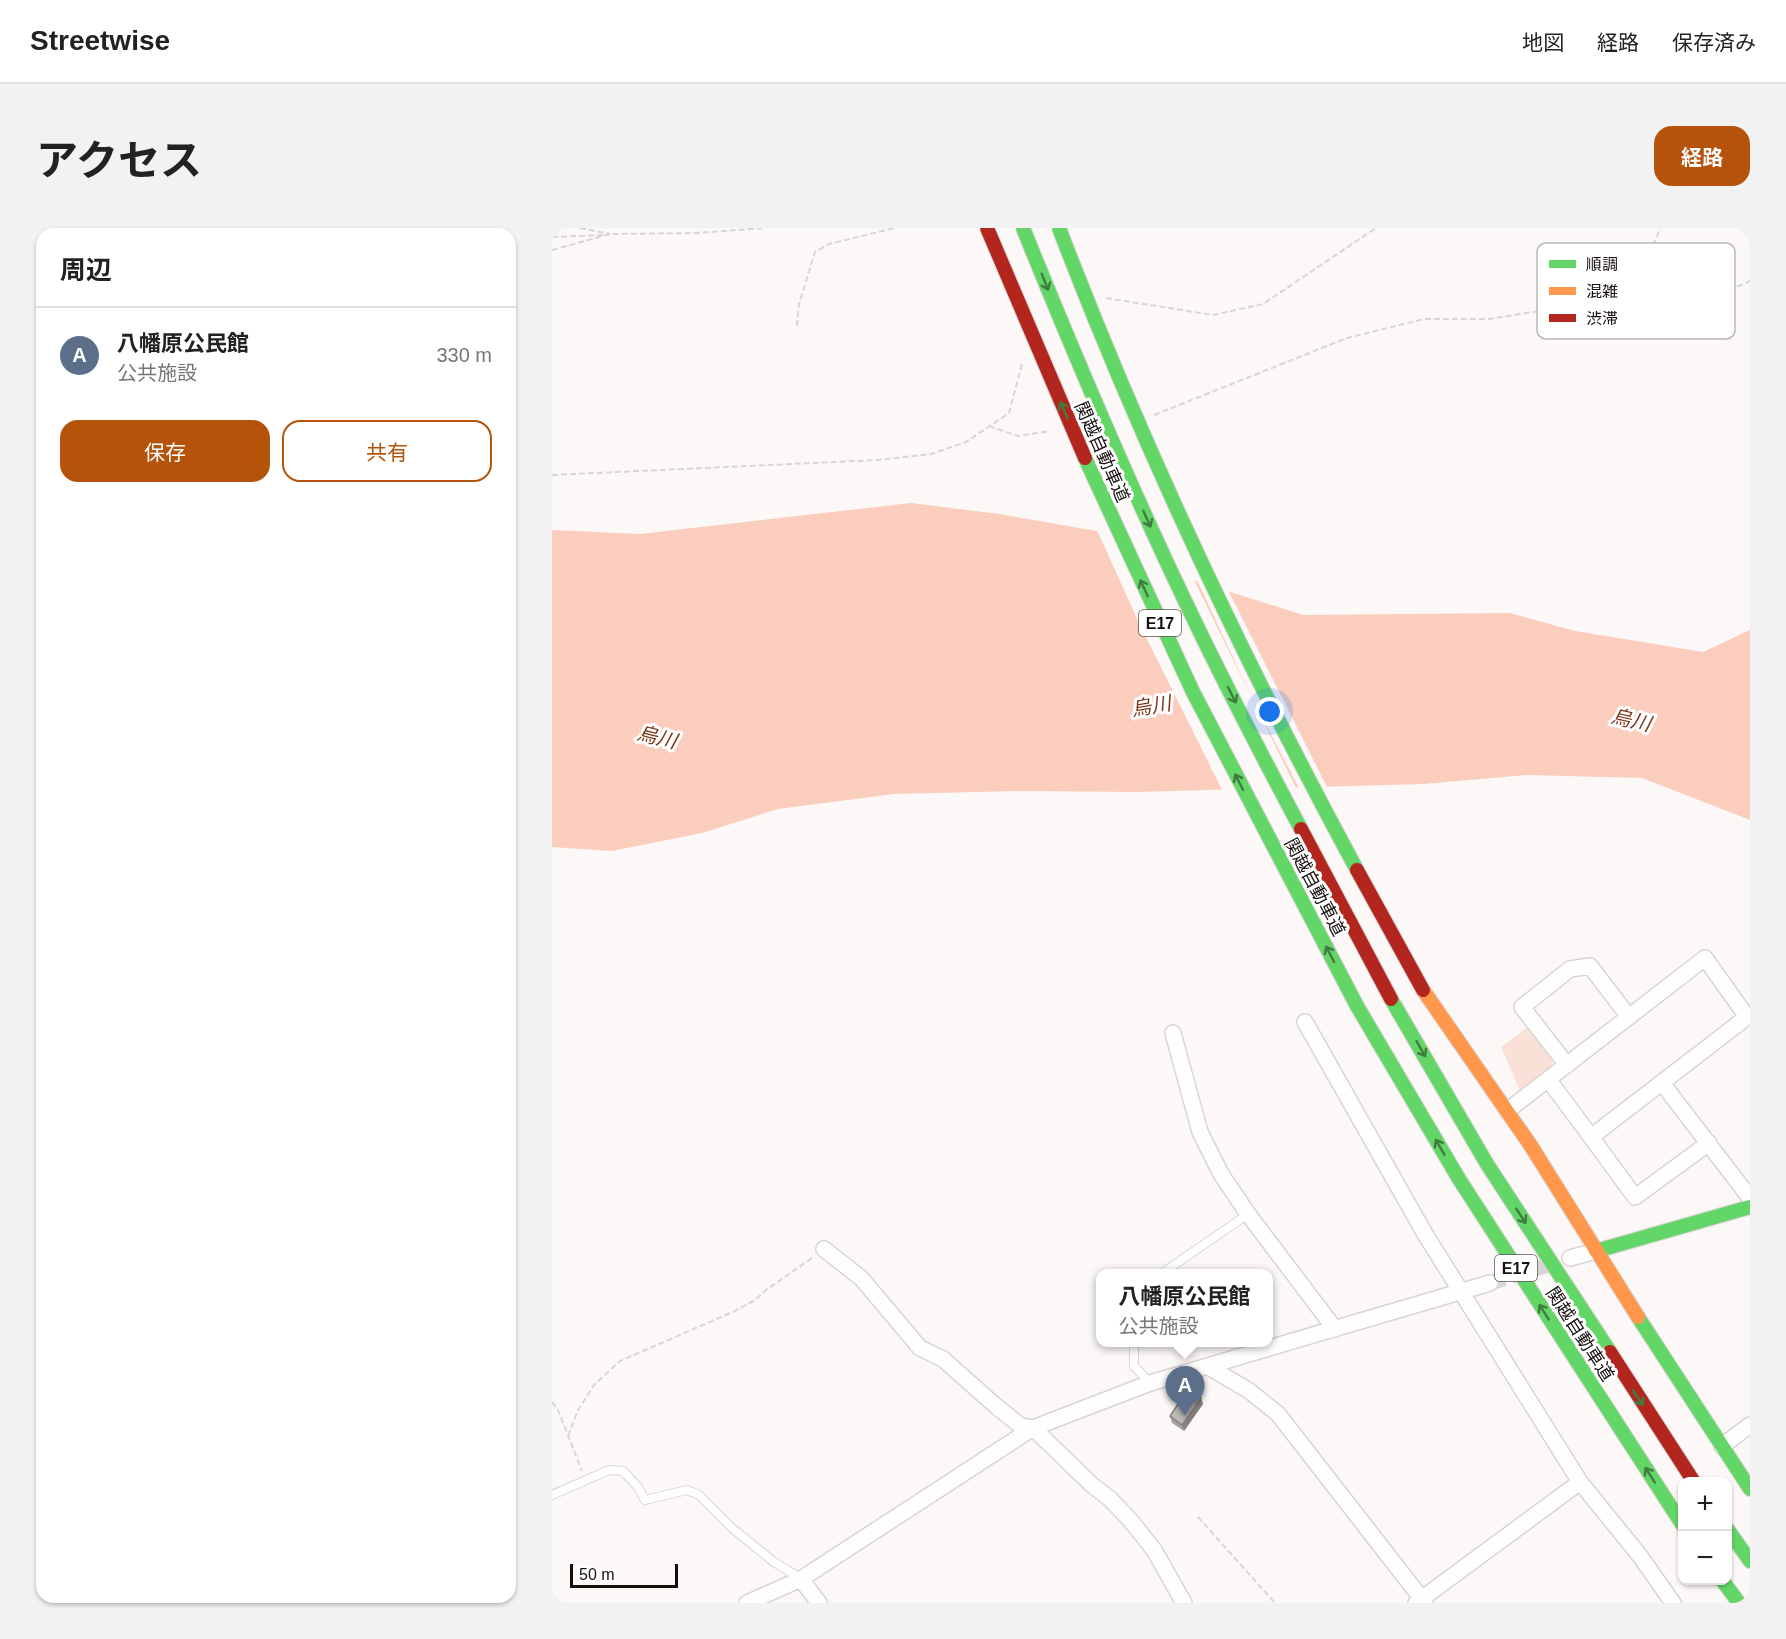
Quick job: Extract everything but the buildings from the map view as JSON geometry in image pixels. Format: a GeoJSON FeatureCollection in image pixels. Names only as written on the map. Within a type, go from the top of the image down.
{"type":"FeatureCollection","features":[{"type":"Feature","properties":{"kind":"main road","name":"関越自動車道"},"geometry":{"type":"LineString","coordinates":[[987,228],[1082,453],[1189,683],[1357,1006],[1459,1179],[1678,1516]]}},
{"type":"Feature","properties":{"kind":"main road","name":"関越自動車道"},"geometry":{"type":"LineString","coordinates":[[1023,228],[1108,432],[1159,546],[1281,793],[1391,999],[1487,1164],[1691,1477]]}},
{"type":"Feature","properties":{"kind":"main road"},"geometry":{"type":"LineString","coordinates":[[1059,228],[1098,330],[1139,426],[1215,590],[1309,781],[1423,990],[1462,1050],[1537,1154],[1596,1251],[1750,1489]]}},
{"type":"Feature","properties":{"kind":"main road"},"geometry":{"type":"LineString","coordinates":[[1596,1251],[1750,1207]]}},
{"type":"Feature","properties":{"kind":"main road"},"geometry":{"type":"LineString","coordinates":[[1729,1531],[1750,1562]]}},
{"type":"Feature","properties":{"kind":"main road"},"geometry":{"type":"LineString","coordinates":[[1725,1585],[1739,1603]]}},
{"type":"Feature","properties":{"kind":"street"},"geometry":{"type":"LineString","coordinates":[[1507,1111],[1705,958],[1747,1017],[1591,1137]]}},
{"type":"Feature","properties":{"kind":"street"},"geometry":{"type":"LineString","coordinates":[[1567,1065],[1522,1007],[1570,969],[1590,966],[1629,1017]]}},
{"type":"Feature","properties":{"kind":"street"},"geometry":{"type":"LineString","coordinates":[[1305,1022],[1425,1234],[1580,1482],[1640,1556],[1673,1603]]}},
{"type":"Feature","properties":{"kind":"street"},"geometry":{"type":"LineString","coordinates":[[1173,1033],[1200,1132],[1221,1174],[1248,1214],[1335,1329]]}},
{"type":"Feature","properties":{"kind":"street"},"geometry":{"type":"LineString","coordinates":[[1548,1079],[1635,1197],[1709,1143]]}},
{"type":"Feature","properties":{"kind":"street"},"geometry":{"type":"LineString","coordinates":[[1662,1083],[1750,1197]]}},
{"type":"Feature","properties":{"kind":"street"},"geometry":{"type":"LineString","coordinates":[[824,1249],[861,1278],[920,1348],[943,1359],[1022,1426],[1033,1428],[1110,1499],[1154,1550],[1184,1603]]}},
{"type":"Feature","properties":{"kind":"street"},"geometry":{"type":"LineString","coordinates":[[1570,1258],[1596,1251]]}},
{"type":"Feature","properties":{"kind":"street"},"geometry":{"type":"LineString","coordinates":[[747,1603],[801,1579],[1033,1428],[1150,1383],[1490,1283]]}},
{"type":"Feature","properties":{"kind":"street"},"geometry":{"type":"LineString","coordinates":[[1208,1366],[1248,1390],[1278,1414],[1421,1602],[1580,1482]]}},
{"type":"Feature","properties":{"kind":"street"},"geometry":{"type":"LineString","coordinates":[[1722,1446],[1750,1425]]}},
{"type":"Feature","properties":{"kind":"street"},"geometry":{"type":"LineString","coordinates":[[801,1579],[819,1603]]}},
{"type":"Feature","properties":{"kind":"lane"},"geometry":{"type":"LineString","coordinates":[[1168,1269],[1248,1214]]}},
{"type":"Feature","properties":{"kind":"lane"},"geometry":{"type":"LineString","coordinates":[[1134,1347],[1134,1366],[1150,1383]]}},
{"type":"Feature","properties":{"kind":"lane"},"geometry":{"type":"LineString","coordinates":[[552,1495],[609,1470],[623,1471],[645,1500],[687,1490],[699,1495],[732,1528],[774,1562],[801,1579]]}},
{"type":"Feature","properties":{"kind":"path"},"geometry":{"type":"LineString","coordinates":[[580,228],[610,234]]}},
{"type":"Feature","properties":{"kind":"path"},"geometry":{"type":"LineString","coordinates":[[552,237],[696,233],[765,228]]}},
{"type":"Feature","properties":{"kind":"path"},"geometry":{"type":"LineString","coordinates":[[796,326],[799,304],[815,252],[829,244],[895,228]]}},
{"type":"Feature","properties":{"kind":"path"},"geometry":{"type":"LineString","coordinates":[[1102,298],[1213,315],[1263,303],[1376,228]]}},
{"type":"Feature","properties":{"kind":"path"},"geometry":{"type":"LineString","coordinates":[[1654,243],[1660,228]]}},
{"type":"Feature","properties":{"kind":"path"},"geometry":{"type":"LineString","coordinates":[[552,250],[610,234]]}},
{"type":"Feature","properties":{"kind":"path"},"geometry":{"type":"LineString","coordinates":[[1735,287],[1750,281]]}},
{"type":"Feature","properties":{"kind":"path"},"geometry":{"type":"LineString","coordinates":[[1150,417],[1347,338],[1424,319],[1489,319],[1537,311]]}},
{"type":"Feature","properties":{"kind":"path"},"geometry":{"type":"LineString","coordinates":[[552,475],[878,460],[931,454],[966,442],[1009,413],[1020,365],[1029,358]]}},
{"type":"Feature","properties":{"kind":"path"},"geometry":{"type":"LineString","coordinates":[[989,426],[1018,436],[1051,431]]}},
{"type":"Feature","properties":{"kind":"path"},"geometry":{"type":"LineString","coordinates":[[568,1436],[578,1410],[594,1385],[620,1361],[735,1311],[755,1300],[824,1249]]}},
{"type":"Feature","properties":{"kind":"path"},"geometry":{"type":"LineString","coordinates":[[552,1402],[558,1410],[585,1480]]}},
{"type":"Feature","properties":{"kind":"path"},"geometry":{"type":"LineString","coordinates":[[1198,1518],[1275,1603]]}},
{"type":"Feature","properties":{"kind":"shaded area"},"geometry":{"type":"Polygon","coordinates":[[[1529,1026],[1554,1059],[1549,1070],[1521,1093],[1501,1047],[1529,1026]]]}},
{"type":"Feature","properties":{"kind":"water","name":"烏川"},"geometry":{"type":"Polygon","coordinates":[[[911,503],[999,514],[1108,533],[1193,580],[1303,615],[1510,613],[1575,631],[1703,652],[1750,630],[1750,820],[1642,778],[1527,775],[1424,784],[1136,792],[1023,791],[894,794],[778,809],[702,833],[612,851],[552,847],[552,530],[640,534],[911,503]]]}},
{"type":"Feature","properties":{"kind":"pier"},"geometry":{"type":"Polygon","coordinates":[[[1096,528],[1110,531],[1192,576],[1297,790],[1223,792],[1139,623],[1096,528]]]}},
{"type":"Feature","properties":{"kind":"pier"},"geometry":{"type":"Polygon","coordinates":[[[1196,578],[1227,588],[1328,789],[1300,790],[1251,696],[1196,578]]]}},
{"type":"Feature","properties":{"kind":"tunnel"},"geometry":{"type":"LineString","coordinates":[[1490,1283],[1558,1262]]}},
{"type":"Feature","properties":{"kind":"traffic: fast"},"geometry":{"type":"LineString","coordinates":[[1023,228],[1102,417],[1164,557],[1301,829]]}},
{"type":"Feature","properties":{"kind":"traffic: fast"},"geometry":{"type":"LineString","coordinates":[[1059,228],[1125,392],[1198,554],[1275,713],[1357,870]]}},
{"type":"Feature","properties":{"kind":"traffic: fast"},"geometry":{"type":"LineString","coordinates":[[1085,458],[1193,692],[1357,1006]]}},
{"type":"Feature","properties":{"kind":"traffic: fast"},"geometry":{"type":"LineString","coordinates":[[1391,999],[1487,1164],[1610,1352]]}},
{"type":"Feature","properties":{"kind":"traffic: fast"},"geometry":{"type":"LineString","coordinates":[[1357,1006],[1459,1179],[1678,1518]]}},
{"type":"Feature","properties":{"kind":"traffic: fast"},"geometry":{"type":"LineString","coordinates":[[1596,1251],[1750,1207]]}},
{"type":"Feature","properties":{"kind":"traffic: fast"},"geometry":{"type":"LineString","coordinates":[[1638,1317],[1750,1489]]}},
{"type":"Feature","properties":{"kind":"traffic: fast"},"geometry":{"type":"LineString","coordinates":[[1729,1531],[1750,1561]]}},
{"type":"Feature","properties":{"kind":"traffic: fast"},"geometry":{"type":"LineString","coordinates":[[1726,1585],[1739,1603]]}},
{"type":"Feature","properties":{"kind":"traffic: slow"},"geometry":{"type":"LineString","coordinates":[[1423,990],[1531,1146],[1638,1317]]}},
{"type":"Feature","properties":{"kind":"traffic: jam"},"geometry":{"type":"LineString","coordinates":[[987,228],[1085,458]]}},
{"type":"Feature","properties":{"kind":"traffic: jam"},"geometry":{"type":"LineString","coordinates":[[1301,829],[1391,999]]}},
{"type":"Feature","properties":{"kind":"traffic: jam"},"geometry":{"type":"LineString","coordinates":[[1357,870],[1423,990]]}},
{"type":"Feature","properties":{"kind":"traffic: jam"},"geometry":{"type":"LineString","coordinates":[[1610,1352],[1691,1477]]}},
{"type":"Feature","properties":{"kind":"place","name":"八幡原公民館"},"geometry":{"type":"Point","coordinates":[1185,1416]}}]}
